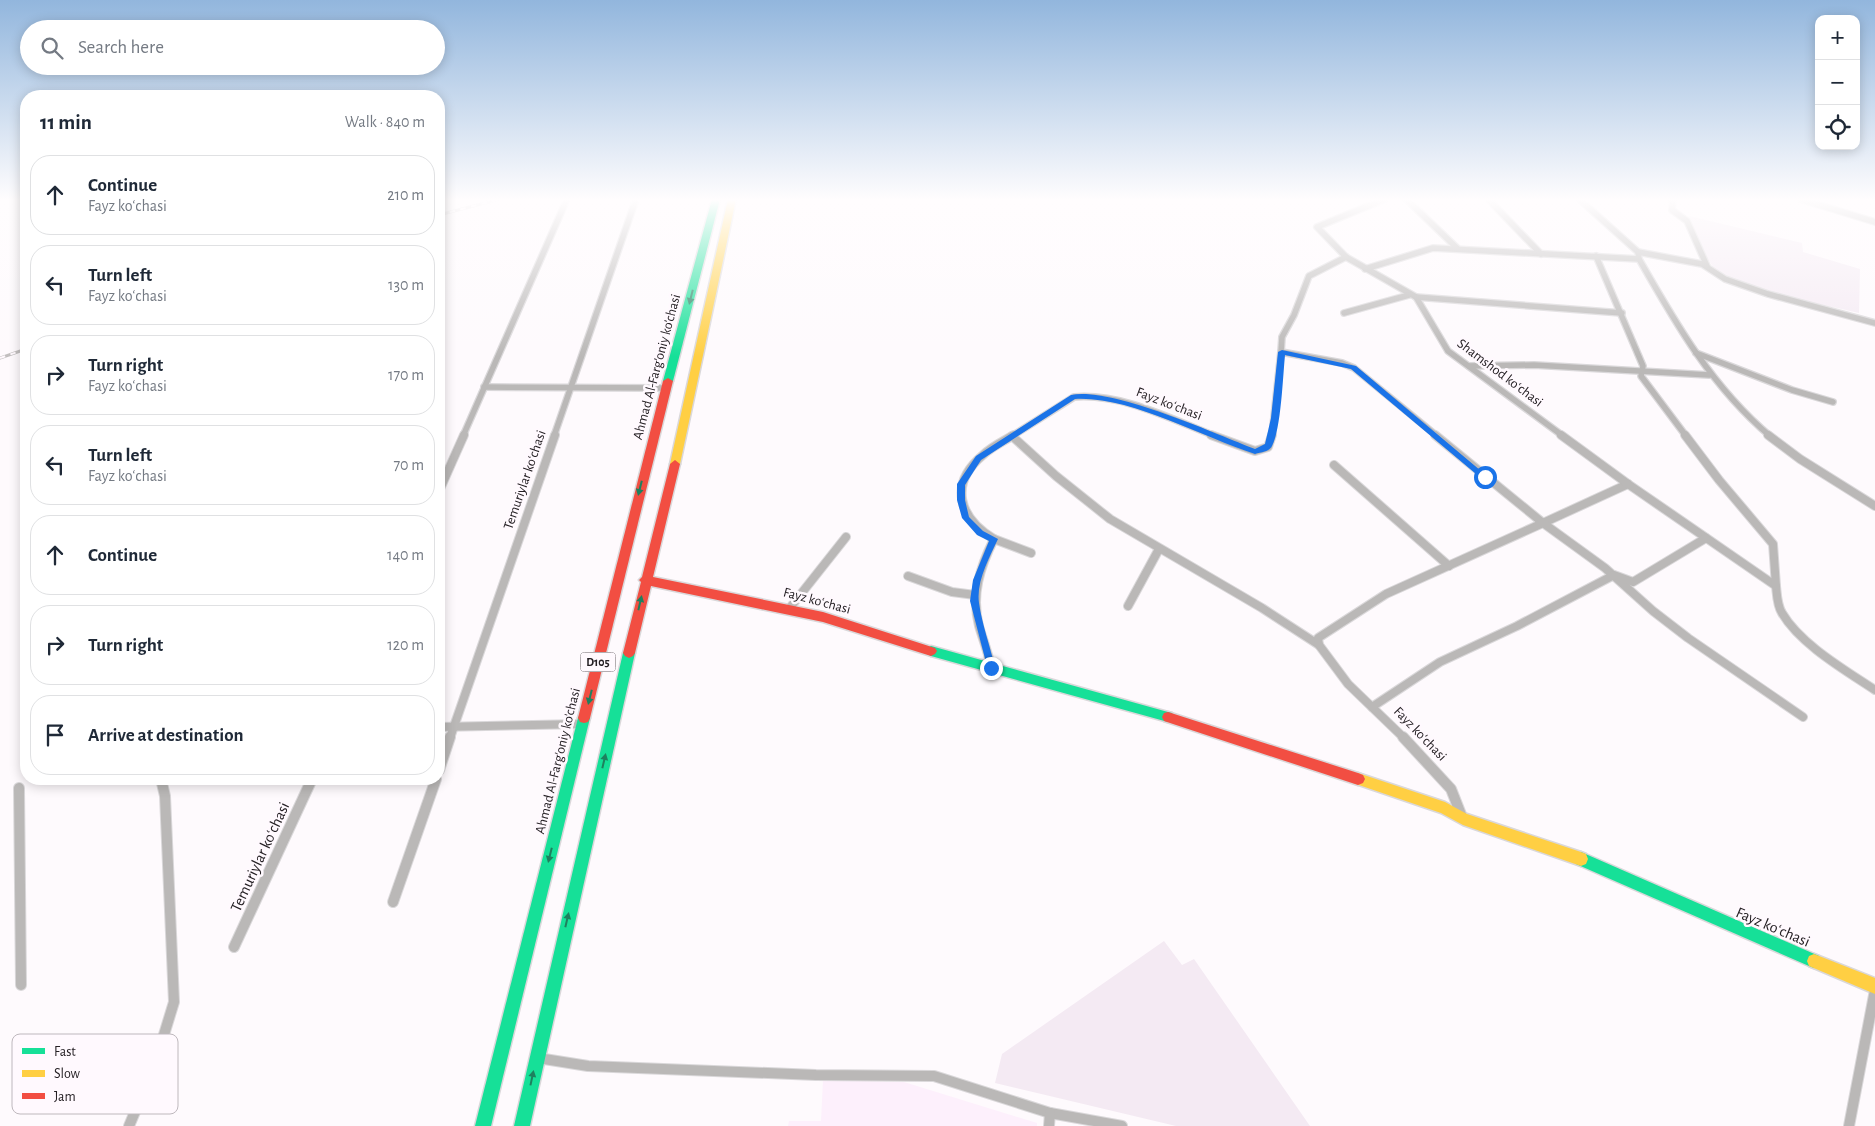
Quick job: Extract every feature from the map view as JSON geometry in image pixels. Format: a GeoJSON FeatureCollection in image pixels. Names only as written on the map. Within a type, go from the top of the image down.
{"type":"FeatureCollection","features":[{"type":"Feature","properties":{"kind":"main road","name":"Ahmad Al-Farg'oniy ko'chasi"},"geometry":{"type":"LineString","coordinates":[[522,1126],[645,580],[668,388],[703,252]]}},
{"type":"Feature","properties":{"kind":"main road","name":"Ahmad Al-Farg'oniy ko'chasi"},"geometry":{"type":"LineString","coordinates":[[483,1126],[583,724],[660,466],[718,252]]}},
{"type":"Feature","properties":{"kind":"main road","name":"Fayz koʻchasi"},"geometry":{"type":"LineString","coordinates":[[645,580],[789,609],[1240,740],[1445,808],[1463,819],[1573,856],[1875,988]]}},
{"type":"Feature","properties":{"kind":"street"},"geometry":{"type":"LineString","coordinates":[[445,477],[544,252]]}},
{"type":"Feature","properties":{"kind":"street","name":"Temuriylar koʻchasi"},"geometry":{"type":"LineString","coordinates":[[445,753],[618,252]]}},
{"type":"Feature","properties":{"kind":"street","name":"Shamshod koʻchasi"},"geometry":{"type":"LineString","coordinates":[[1344,252],[1346,257],[1412,296],[1448,350],[1628,484],[1776,586]]}},
{"type":"Feature","properties":{"kind":"street"},"geometry":{"type":"LineString","coordinates":[[1365,269],[1417,252]]}},
{"type":"Feature","properties":{"kind":"street"},"geometry":{"type":"LineString","coordinates":[[1507,252],[1596,256],[1639,255],[1707,266],[1725,279],[1768,294],[1875,323]]}},
{"type":"Feature","properties":{"kind":"street"},"geometry":{"type":"LineString","coordinates":[[1635,252],[1639,255],[1678,328],[1709,375],[1759,428],[1791,452],[1875,506]]}},
{"type":"Feature","properties":{"kind":"street"},"geometry":{"type":"LineString","coordinates":[[1701,252],[1707,266]]}},
{"type":"Feature","properties":{"kind":"street"},"geometry":{"type":"LineString","coordinates":[[1596,256],[1622,313],[1642,366],[1641,376],[1719,480],[1773,544],[1776,586],[1781,612],[1829,659],[1875,690]]}},
{"type":"Feature","properties":{"kind":"street"},"geometry":{"type":"LineString","coordinates":[[1346,257],[1309,276],[1294,315],[1282,337],[1282,352],[1354,368],[1543,523],[1614,575],[1653,611],[1688,638],[1803,717]]}},
{"type":"Feature","properties":{"kind":"street"},"geometry":{"type":"LineString","coordinates":[[1344,313],[1412,296],[1622,313]]}},
{"type":"Feature","properties":{"kind":"street","name":"Fayz koʻchasi"},"geometry":{"type":"LineString","coordinates":[[1282,352],[1275,418],[1269,445],[1264,449],[1255,451],[1133,406],[1086,396],[1074,396],[1012,436],[1082,498],[1110,519],[1262,608],[1319,644],[1348,684],[1451,789],[1463,819]]}},
{"type":"Feature","properties":{"kind":"street"},"geometry":{"type":"LineString","coordinates":[[1696,353],[1792,390],[1833,402]]}},
{"type":"Feature","properties":{"kind":"street"},"geometry":{"type":"LineString","coordinates":[[1469,366],[1491,364],[1709,375]]}},
{"type":"Feature","properties":{"kind":"street"},"geometry":{"type":"LineString","coordinates":[[484,387],[668,388]]}},
{"type":"Feature","properties":{"kind":"street"},"geometry":{"type":"LineString","coordinates":[[1012,436],[979,458],[961,484],[961,500],[966,518],[980,533],[1031,553]]}},
{"type":"Feature","properties":{"kind":"street"},"geometry":{"type":"LineString","coordinates":[[1334,465],[1449,566]]}},
{"type":"Feature","properties":{"kind":"street"},"geometry":{"type":"LineString","coordinates":[[1319,644],[1318,638],[1346,618],[1386,594],[1628,484]]}},
{"type":"Feature","properties":{"kind":"street"},"geometry":{"type":"LineString","coordinates":[[789,609],[846,537]]}},
{"type":"Feature","properties":{"kind":"street"},"geometry":{"type":"LineString","coordinates":[[1372,707],[1440,662],[1517,626],[1614,575],[1633,582],[1706,538]]}},
{"type":"Feature","properties":{"kind":"street"},"geometry":{"type":"LineString","coordinates":[[991,668],[974,601],[984,559],[994,539]]}},
{"type":"Feature","properties":{"kind":"street"},"geometry":{"type":"LineString","coordinates":[[1128,606],[1159,549]]}},
{"type":"Feature","properties":{"kind":"street"},"geometry":{"type":"LineString","coordinates":[[908,576],[952,592],[975,595]]}},
{"type":"Feature","properties":{"kind":"street"},"geometry":{"type":"LineString","coordinates":[[445,727],[583,724]]}},
{"type":"Feature","properties":{"kind":"street"},"geometry":{"type":"LineString","coordinates":[[162,785],[165,796],[174,1002],[164,1034]]}},
{"type":"Feature","properties":{"kind":"street","name":"Temuriylar koʻchasi"},"geometry":{"type":"LineString","coordinates":[[234,947],[309,785]]}},
{"type":"Feature","properties":{"kind":"street"},"geometry":{"type":"LineString","coordinates":[[393,902],[434,785]]}},
{"type":"Feature","properties":{"kind":"street"},"geometry":{"type":"LineString","coordinates":[[19,788],[21,985]]}},
{"type":"Feature","properties":{"kind":"street"},"geometry":{"type":"LineString","coordinates":[[1849,1126],[1875,988]]}},
{"type":"Feature","properties":{"kind":"street"},"geometry":{"type":"LineString","coordinates":[[536,1058],[588,1066],[816,1075],[934,1076],[1050,1113],[1122,1126]]}},
{"type":"Feature","properties":{"kind":"street"},"geometry":{"type":"LineString","coordinates":[[1049,1126],[1050,1113]]}},
{"type":"Feature","properties":{"kind":"street"},"geometry":{"type":"LineString","coordinates":[[129,1126],[134,1114]]}},
{"type":"Feature","properties":{"kind":"shaded area"},"geometry":{"type":"Polygon","coordinates":[[[1704,252],[1803,252],[1860,269],[1859,313],[1745,285],[1719,273],[1704,252]]]}},
{"type":"Feature","properties":{"kind":"shaded area"},"geometry":{"type":"Polygon","coordinates":[[[1164,941],[1182,965],[1194,959],[1310,1126],[1176,1126],[995,1083],[1002,1054],[1164,941]]]}},
{"type":"Feature","properties":{"kind":"shaded area"},"geometry":{"type":"Polygon","coordinates":[[[823,1080],[904,1082],[1037,1123],[1037,1126],[788,1126],[789,1121],[821,1121],[823,1080]]]}},
{"type":"Feature","properties":{"kind":"railway"},"geometry":{"type":"LineString","coordinates":[[0,358],[20,351]]}},
{"type":"Feature","properties":{"kind":"traffic: fast"},"geometry":{"type":"LineString","coordinates":[[668,381],[702,252]]}},
{"type":"Feature","properties":{"kind":"traffic: fast"},"geometry":{"type":"LineString","coordinates":[[931,651],[1168,717]]}},
{"type":"Feature","properties":{"kind":"traffic: fast"},"geometry":{"type":"LineString","coordinates":[[522,1126],[629,653]]}},
{"type":"Feature","properties":{"kind":"traffic: fast"},"geometry":{"type":"LineString","coordinates":[[483,1126],[584,718]]}},
{"type":"Feature","properties":{"kind":"traffic: fast"},"geometry":{"type":"LineString","coordinates":[[1581,859],[1814,961]]}},
{"type":"Feature","properties":{"kind":"traffic: slow"},"geometry":{"type":"LineString","coordinates":[[675,464],[721,252]]}},
{"type":"Feature","properties":{"kind":"traffic: slow"},"geometry":{"type":"LineString","coordinates":[[1358,779],[1445,808],[1463,819],[1581,859]]}},
{"type":"Feature","properties":{"kind":"traffic: slow"},"geometry":{"type":"LineString","coordinates":[[1814,961],[1875,986]]}},
{"type":"Feature","properties":{"kind":"traffic: jam"},"geometry":{"type":"LineString","coordinates":[[584,718],[668,381]]}},
{"type":"Feature","properties":{"kind":"traffic: jam"},"geometry":{"type":"LineString","coordinates":[[629,653],[675,464]]}},
{"type":"Feature","properties":{"kind":"traffic: jam"},"geometry":{"type":"LineString","coordinates":[[645,580],[823,617],[931,651]]}},
{"type":"Feature","properties":{"kind":"traffic: jam"},"geometry":{"type":"LineString","coordinates":[[1168,717],[1358,779]]}},
{"type":"Feature","properties":{"kind":"route"},"geometry":{"type":"LineString","coordinates":[[991,668],[974,601],[977,580],[984,559],[994,539],[980,533],[966,518],[961,500],[961,484],[979,458],[1074,396],[1117,401],[1255,451],[1264,449],[1269,445],[1275,418],[1282,352],[1304,356],[1354,368],[1485,477]]}}]}
